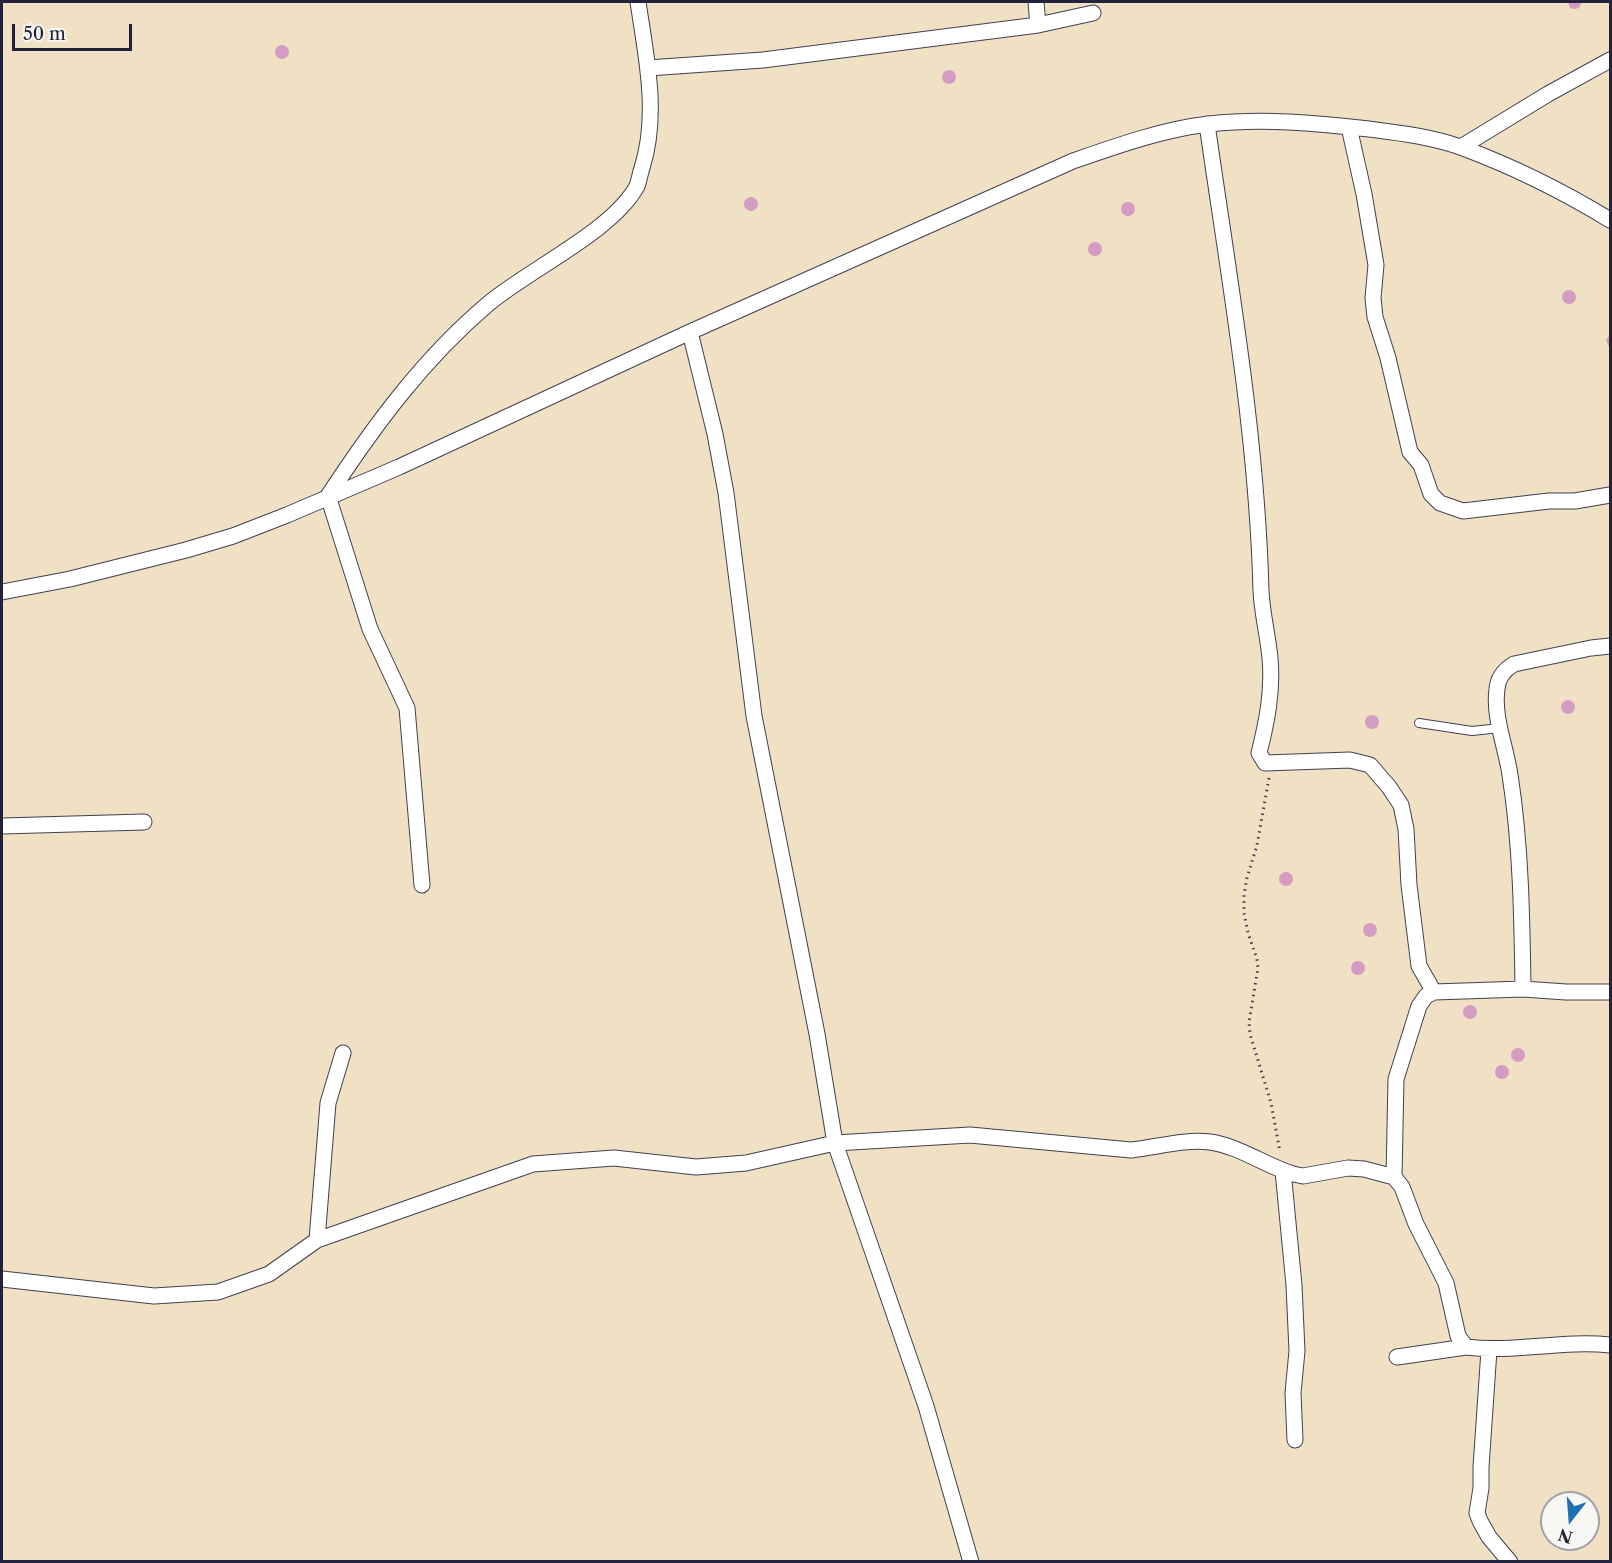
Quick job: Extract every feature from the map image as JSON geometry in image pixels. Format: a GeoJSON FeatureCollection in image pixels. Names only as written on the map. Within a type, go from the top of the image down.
{"type":"FeatureCollection","features":[{"type":"Feature","properties":{"kind":"street"},"geometry":{"type":"LineString","coordinates":[[328,496],[411,379],[448,340],[490,303],[591,232],[618,210],[637,186],[645,159],[650,126],[648,68],[638,2]]}},
{"type":"Feature","properties":{"kind":"street"},"geometry":{"type":"LineString","coordinates":[[1036,2],[1038,25]]}},
{"type":"Feature","properties":{"kind":"street"},"geometry":{"type":"LineString","coordinates":[[648,68],[763,60],[1038,25],[1094,13]]}},
{"type":"Feature","properties":{"kind":"street"},"geometry":{"type":"LineString","coordinates":[[1461,147],[1548,94],[1611,60]]}},
{"type":"Feature","properties":{"kind":"street"},"geometry":{"type":"LineString","coordinates":[[2,592],[70,579],[186,550],[233,536],[287,515],[399,467],[690,332],[1073,160],[1129,142],[1207,124],[1250,121],[1305,123],[1414,135],[1461,147],[1551,187],[1611,220]]}},
{"type":"Feature","properties":{"kind":"street"},"geometry":{"type":"LineString","coordinates":[[1207,124],[1248,408],[1260,536],[1261,593],[1270,658],[1270,700],[1258,753],[1265,763],[1272,764],[1302,760],[1350,760],[1370,765],[1389,787],[1401,805],[1406,829],[1409,885],[1419,966],[1434,992]]}},
{"type":"Feature","properties":{"kind":"street"},"geometry":{"type":"LineString","coordinates":[[1349,127],[1364,194],[1376,266],[1373,298],[1376,317],[1410,453],[1421,465],[1431,494],[1440,503],[1463,511],[1549,501],[1575,501],[1611,495]]}},
{"type":"Feature","properties":{"kind":"street"},"geometry":{"type":"LineString","coordinates":[[690,332],[715,434],[726,493],[754,716],[817,1034],[835,1143],[926,1406],[971,1562]]}},
{"type":"Feature","properties":{"kind":"street"},"geometry":{"type":"LineString","coordinates":[[328,496],[370,629],[407,708],[422,885]]}},
{"type":"Feature","properties":{"kind":"street"},"geometry":{"type":"LineString","coordinates":[[1522,989],[1516,838],[1510,775],[1500,728],[1497,689],[1504,670],[1514,663],[1611,646]]}},
{"type":"Feature","properties":{"kind":"street"},"geometry":{"type":"LineString","coordinates":[[2,826],[144,822]]}},
{"type":"Feature","properties":{"kind":"street"},"geometry":{"type":"LineString","coordinates":[[1394,1177],[1396,1079],[1419,1006],[1426,996],[1434,992],[1522,989],[1611,992]]}},
{"type":"Feature","properties":{"kind":"street"},"geometry":{"type":"LineString","coordinates":[[317,1240],[328,1103],[343,1053]]}},
{"type":"Feature","properties":{"kind":"street"},"geometry":{"type":"LineString","coordinates":[[2,1279],[154,1296],[218,1292],[269,1274],[317,1240],[533,1164],[614,1158],[696,1167],[746,1163],[835,1143],[970,1135],[1046,1140],[1131,1150],[1157,1148],[1187,1141],[1212,1142],[1283,1171],[1303,1176],[1348,1168],[1364,1169],[1394,1177],[1402,1187],[1416,1224],[1446,1283],[1458,1335],[1467,1347]]}},
{"type":"Feature","properties":{"kind":"street"},"geometry":{"type":"LineString","coordinates":[[1283,1171],[1295,1296],[1297,1351],[1293,1393],[1295,1440]]}},
{"type":"Feature","properties":{"kind":"street"},"geometry":{"type":"LineString","coordinates":[[1396,1357],[1467,1347],[1489,1350],[1546,1344],[1611,1345]]}},
{"type":"Feature","properties":{"kind":"street"},"geometry":{"type":"LineString","coordinates":[[1489,1350],[1481,1488],[1477,1513],[1489,1537],[1510,1562]]}},
{"type":"Feature","properties":{"kind":"lane"},"geometry":{"type":"LineString","coordinates":[[1419,723],[1472,731],[1500,728]]}},
{"type":"Feature","properties":{"kind":"path"},"geometry":{"type":"LineString","coordinates":[[1272,764],[1257,845],[1246,878],[1244,913],[1258,968],[1249,1022],[1250,1034],[1271,1103],[1283,1171]]}},
{"type":"Feature","properties":{"kind":"building"},"geometry":{"type":"Polygon","coordinates":[[[1568,2],[1581,2],[1581,4],[1579,8],[1574,9],[1570,8],[1568,2]]]}},
{"type":"Feature","properties":{"kind":"building"},"geometry":{"type":"Polygon","coordinates":[[[282,45],[287,47],[289,52],[287,57],[282,59],[277,57],[275,52],[277,47],[282,45]]]}},
{"type":"Feature","properties":{"kind":"building"},"geometry":{"type":"Polygon","coordinates":[[[949,70],[954,72],[956,77],[954,82],[949,84],[944,82],[942,77],[944,72],[949,70]]]}},
{"type":"Feature","properties":{"kind":"building"},"geometry":{"type":"Polygon","coordinates":[[[751,197],[756,199],[758,204],[756,209],[751,211],[746,209],[744,204],[746,199],[751,197]]]}},
{"type":"Feature","properties":{"kind":"building"},"geometry":{"type":"Polygon","coordinates":[[[1128,202],[1133,204],[1135,209],[1133,214],[1128,216],[1123,214],[1121,209],[1123,204],[1128,202]]]}},
{"type":"Feature","properties":{"kind":"building"},"geometry":{"type":"Polygon","coordinates":[[[1095,242],[1100,244],[1102,249],[1100,254],[1095,256],[1090,254],[1088,249],[1090,244],[1095,242]]]}},
{"type":"Feature","properties":{"kind":"building"},"geometry":{"type":"Polygon","coordinates":[[[1569,290],[1574,292],[1576,297],[1574,302],[1569,304],[1564,302],[1562,297],[1564,292],[1569,290]]]}},
{"type":"Feature","properties":{"kind":"building"},"geometry":{"type":"Polygon","coordinates":[[[1610,335],[1610,349],[1606,340],[1610,335]]]}},
{"type":"Feature","properties":{"kind":"building"},"geometry":{"type":"Polygon","coordinates":[[[1568,700],[1573,702],[1575,707],[1573,712],[1568,714],[1563,712],[1561,707],[1563,702],[1568,700]]]}},
{"type":"Feature","properties":{"kind":"building"},"geometry":{"type":"Polygon","coordinates":[[[1372,715],[1377,717],[1379,722],[1377,727],[1372,729],[1367,727],[1365,722],[1367,717],[1372,715]]]}},
{"type":"Feature","properties":{"kind":"building"},"geometry":{"type":"Polygon","coordinates":[[[1286,872],[1291,874],[1293,879],[1291,884],[1286,886],[1281,884],[1279,879],[1281,874],[1286,872]]]}},
{"type":"Feature","properties":{"kind":"building"},"geometry":{"type":"Polygon","coordinates":[[[1370,923],[1375,925],[1377,930],[1375,935],[1370,937],[1365,935],[1363,930],[1365,925],[1370,923]]]}},
{"type":"Feature","properties":{"kind":"building"},"geometry":{"type":"Polygon","coordinates":[[[1358,961],[1363,963],[1365,968],[1363,973],[1358,975],[1353,973],[1351,968],[1353,963],[1358,961]]]}},
{"type":"Feature","properties":{"kind":"building"},"geometry":{"type":"Polygon","coordinates":[[[1470,1005],[1475,1007],[1477,1012],[1475,1017],[1470,1019],[1465,1017],[1463,1012],[1465,1007],[1470,1005]]]}},
{"type":"Feature","properties":{"kind":"building"},"geometry":{"type":"Polygon","coordinates":[[[1518,1048],[1523,1050],[1525,1055],[1523,1060],[1518,1062],[1513,1060],[1511,1055],[1513,1050],[1518,1048]]]}},
{"type":"Feature","properties":{"kind":"building"},"geometry":{"type":"Polygon","coordinates":[[[1502,1065],[1507,1067],[1509,1072],[1507,1077],[1502,1079],[1497,1077],[1495,1072],[1497,1067],[1502,1065]]]}}]}
